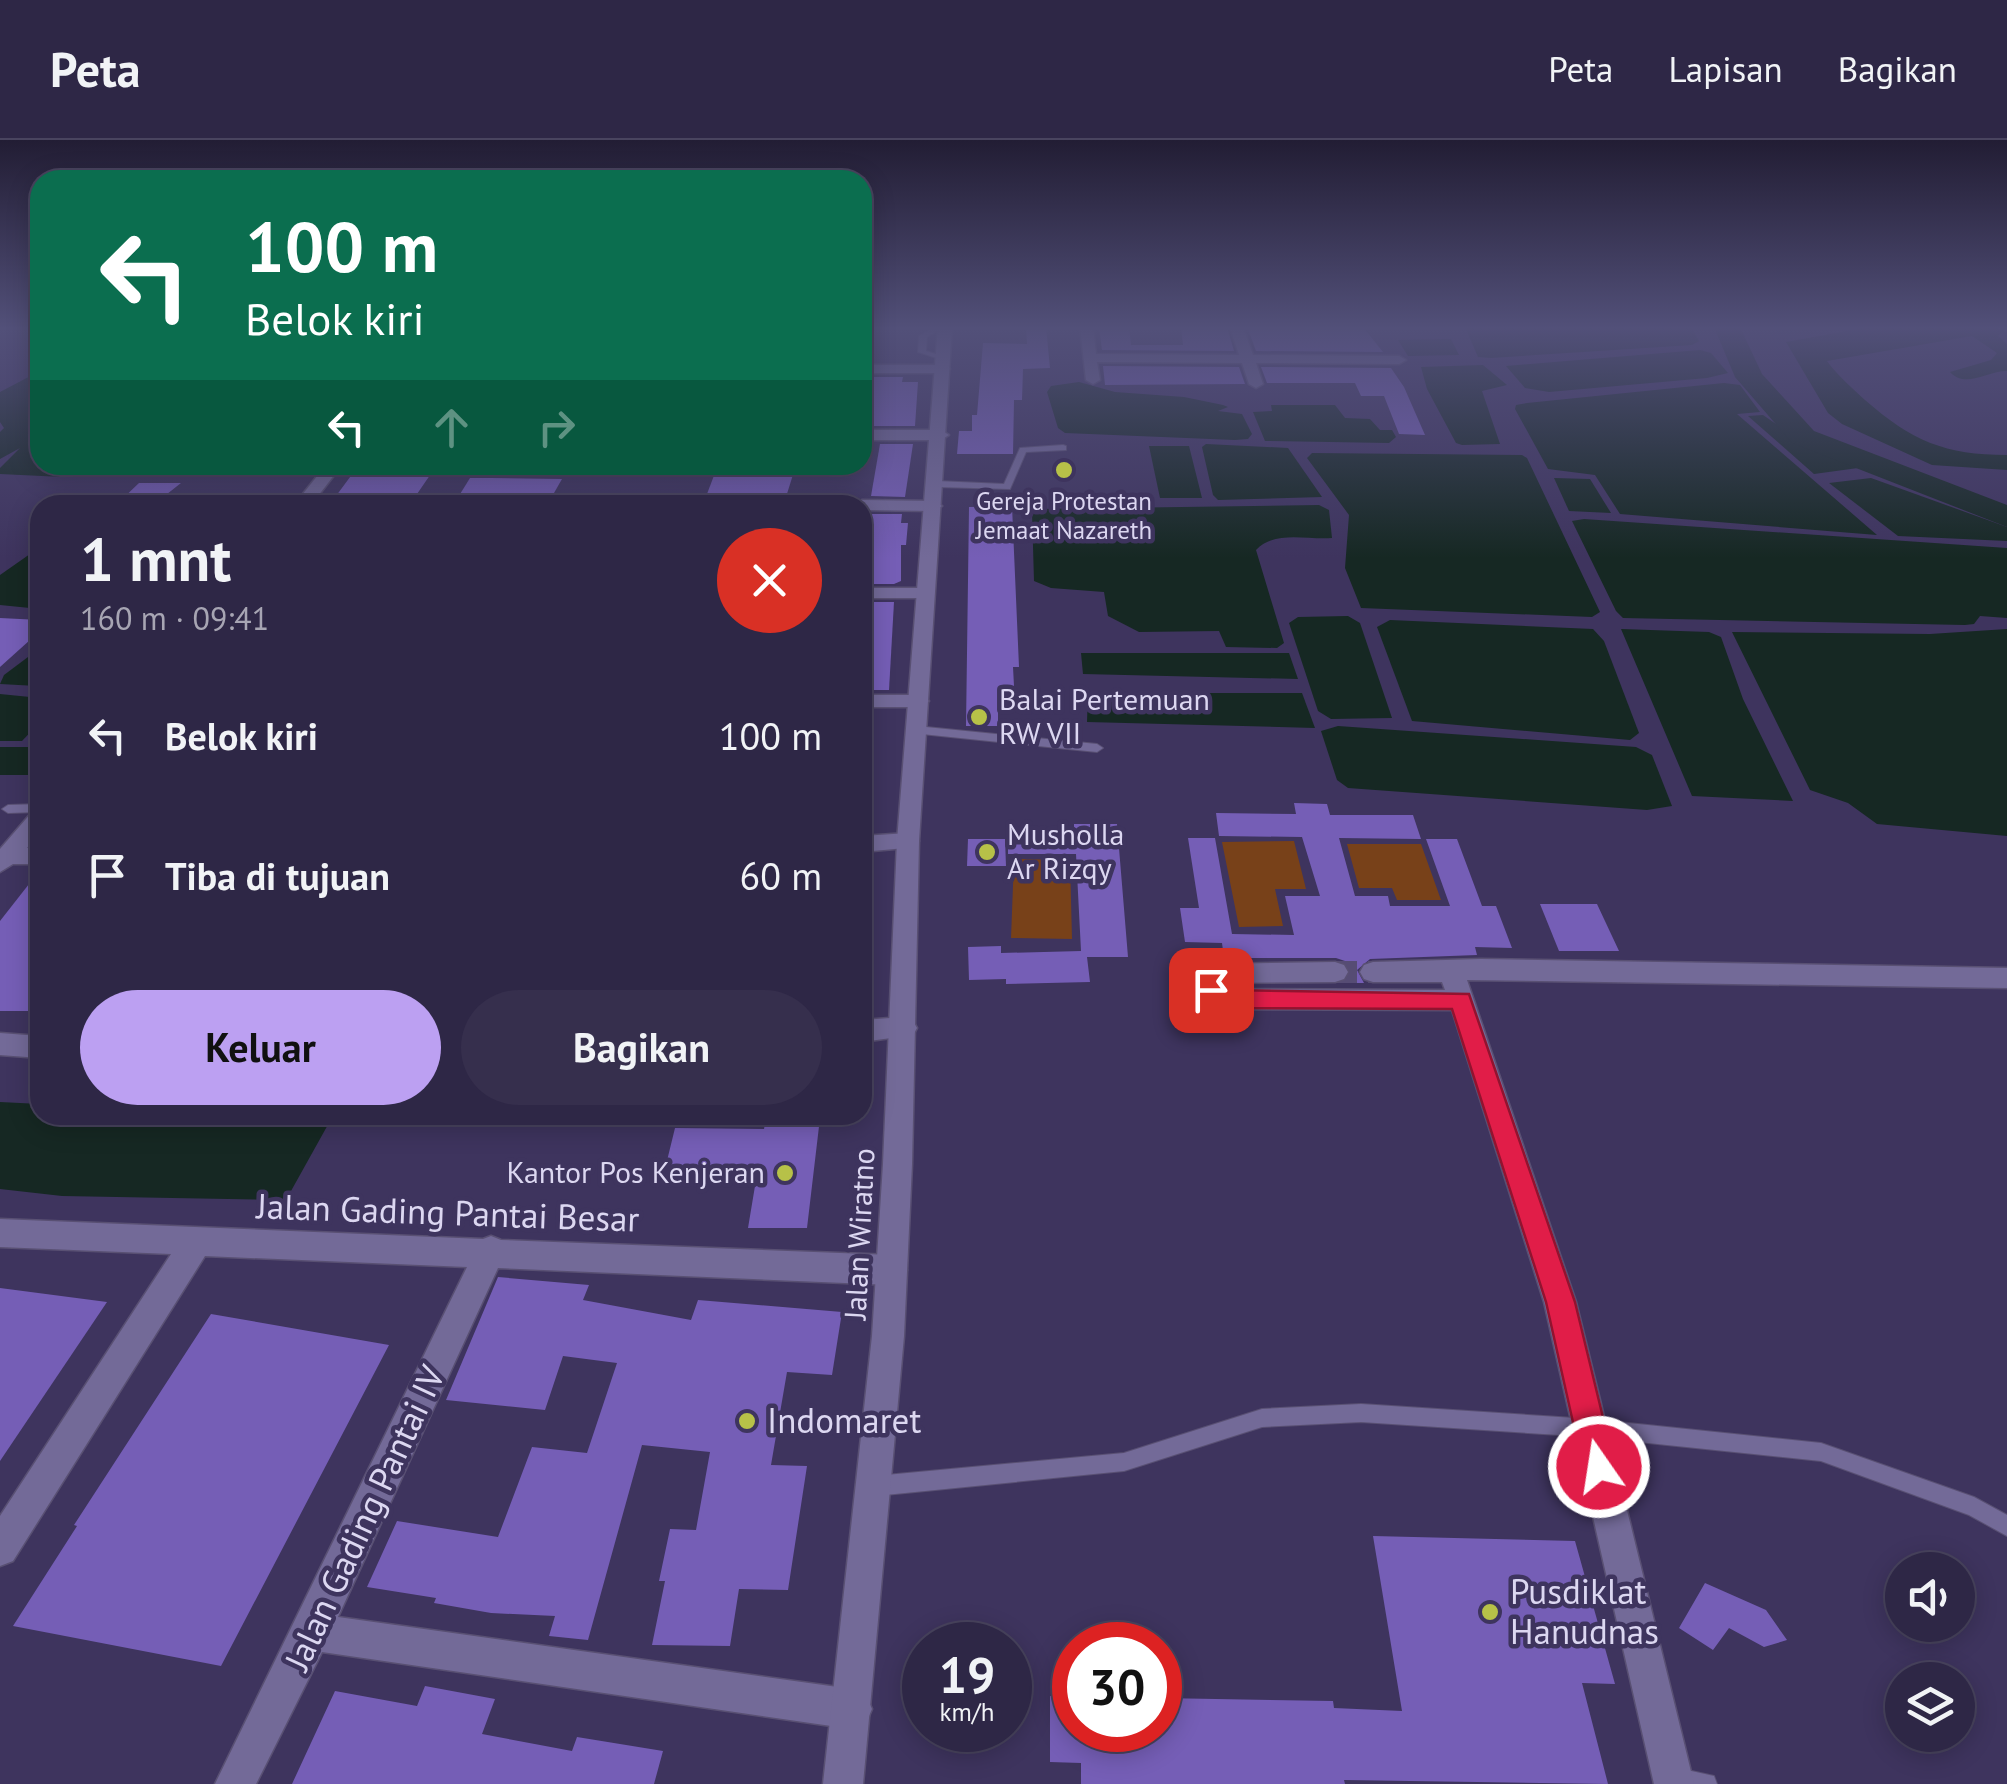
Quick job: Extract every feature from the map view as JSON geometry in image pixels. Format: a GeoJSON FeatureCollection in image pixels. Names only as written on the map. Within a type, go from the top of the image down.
{"type":"FeatureCollection","features":[{"type":"Feature","properties":{"kind":"street","name":"Jalan Wiratno"},"geometry":{"type":"LineString","coordinates":[[843,1784],[876,1486],[892,1270],[908,841],[941,404]]}},
{"type":"Feature","properties":{"kind":"street"},"geometry":{"type":"LineString","coordinates":[[872,434],[940,435]]}},
{"type":"Feature","properties":{"kind":"street"},"geometry":{"type":"LineString","coordinates":[[310,495],[326,475]]}},
{"type":"Feature","properties":{"kind":"street"},"geometry":{"type":"LineString","coordinates":[[872,505],[936,495]]}},
{"type":"Feature","properties":{"kind":"street"},"geometry":{"type":"LineString","coordinates":[[872,593],[925,593]]}},
{"type":"Feature","properties":{"kind":"street"},"geometry":{"type":"LineString","coordinates":[[872,701],[919,701]]}},
{"type":"Feature","properties":{"kind":"street"},"geometry":{"type":"LineString","coordinates":[[4,854],[30,827]]}},
{"type":"Feature","properties":{"kind":"street"},"geometry":{"type":"LineString","coordinates":[[872,843],[908,841]]}},
{"type":"Feature","properties":{"kind":"street"},"geometry":{"type":"LineString","coordinates":[[4,854],[30,855]]}},
{"type":"Feature","properties":{"kind":"street"},"geometry":{"type":"LineString","coordinates":[[1374,972],[1482,969],[2007,978]]}},
{"type":"Feature","properties":{"kind":"street"},"geometry":{"type":"LineString","coordinates":[[1334,972],[1224,973],[1214,974],[1209,983],[1211,990],[1224,999],[1466,1016]]}},
{"type":"Feature","properties":{"kind":"street"},"geometry":{"type":"LineString","coordinates":[[1452,972],[1560,1302],[1673,1781]]}},
{"type":"Feature","properties":{"kind":"street"},"geometry":{"type":"LineString","coordinates":[[872,1030],[904,1028]]}},
{"type":"Feature","properties":{"kind":"street"},"geometry":{"type":"LineString","coordinates":[[0,1044],[30,1046]]}},
{"type":"Feature","properties":{"kind":"street","name":"Jalan Gading Pantai Besar"},"geometry":{"type":"LineString","coordinates":[[0,1232],[892,1270]]}},
{"type":"Feature","properties":{"kind":"street"},"geometry":{"type":"LineString","coordinates":[[0,1548],[197,1241]]}},
{"type":"Feature","properties":{"kind":"street","name":"Jalan Gading Pantai IV"},"geometry":{"type":"LineString","coordinates":[[236,1784],[312,1632],[491,1250]]}},
{"type":"Feature","properties":{"kind":"street"},"geometry":{"type":"LineString","coordinates":[[312,1632],[852,1709]]}},
{"type":"Feature","properties":{"kind":"lane"},"geometry":{"type":"LineString","coordinates":[[936,495],[1007,487],[1023,450],[1063,448]]}},
{"type":"Feature","properties":{"kind":"lane"},"geometry":{"type":"LineString","coordinates":[[916,730],[1097,748]]}},
{"type":"Feature","properties":{"kind":"lane"},"geometry":{"type":"LineString","coordinates":[[3,810],[30,809]]}},
{"type":"Feature","properties":{"kind":"lane"},"geometry":{"type":"LineString","coordinates":[[876,1486],[1124,1462],[1262,1418],[1361,1412],[1590,1428],[1821,1452],[1974,1507],[2007,1526]]}},
{"type":"Feature","properties":{"kind":"lane"},"geometry":{"type":"LineString","coordinates":[[1673,1781],[1706,1784]]}},
{"type":"Feature","properties":{"kind":"shaded area"},"geometry":{"type":"Polygon","coordinates":[[[0,404],[30,404],[30,475],[68,475],[63,477],[0,474],[0,468],[20,448],[0,459],[0,432],[4,428],[0,404]]]}},
{"type":"Feature","properties":{"kind":"shaded area"},"geometry":{"type":"Polygon","coordinates":[[[1051,404],[1217,404],[1228,407],[1218,411],[1242,414],[1252,434],[1248,439],[1235,440],[1065,433],[1058,428],[1051,404]]]}},
{"type":"Feature","properties":{"kind":"shaded area"},"geometry":{"type":"Polygon","coordinates":[[[1435,404],[1486,404],[1500,444],[1456,443],[1435,404]]]}},
{"type":"Feature","properties":{"kind":"shaded area"},"geometry":{"type":"Polygon","coordinates":[[[1754,404],[1760,412],[1737,414],[1877,535],[1620,514],[1595,475],[1548,469],[1516,405],[1754,404]]]}},
{"type":"Feature","properties":{"kind":"shaded area"},"geometry":{"type":"Polygon","coordinates":[[[1823,404],[1870,404],[1898,426],[1930,443],[1965,452],[2007,455],[2007,470],[1932,465],[1842,424],[1823,404]]]}},
{"type":"Feature","properties":{"kind":"shaded area"},"geometry":{"type":"Polygon","coordinates":[[[1271,405],[1335,405],[1345,418],[1370,419],[1380,430],[1392,430],[1396,437],[1389,443],[1265,441],[1253,412],[1272,411],[1271,405]]]}},
{"type":"Feature","properties":{"kind":"shaded area"},"geometry":{"type":"Polygon","coordinates":[[[1763,415],[1801,441],[1858,468],[1814,474],[1748,416],[1763,415]]]}},
{"type":"Feature","properties":{"kind":"shaded area"},"geometry":{"type":"Polygon","coordinates":[[[1206,444],[1288,448],[1322,497],[1218,500],[1213,495],[1202,447],[1206,444]]]}},
{"type":"Feature","properties":{"kind":"shaded area"},"geometry":{"type":"Polygon","coordinates":[[[1149,446],[1189,446],[1202,498],[1160,498],[1149,446]]]}},
{"type":"Feature","properties":{"kind":"shaded area"},"geometry":{"type":"Polygon","coordinates":[[[1312,453],[1522,455],[1527,458],[1600,612],[1592,617],[1361,608],[1345,568],[1349,515],[1307,458],[1312,453]]]}},
{"type":"Feature","properties":{"kind":"shaded area"},"geometry":{"type":"Polygon","coordinates":[[[1554,478],[1590,479],[1611,513],[1569,511],[1554,478]]]}},
{"type":"Feature","properties":{"kind":"shaded area"},"geometry":{"type":"Polygon","coordinates":[[[1871,478],[2007,527],[2007,541],[1898,536],[1829,483],[1871,478]]]}},
{"type":"Feature","properties":{"kind":"shaded area"},"geometry":{"type":"Polygon","coordinates":[[[1319,505],[1329,510],[1332,538],[1282,538],[1256,550],[1284,643],[1277,648],[1226,647],[1219,631],[1139,632],[1108,616],[1104,592],[1051,588],[1034,581],[1032,512],[1038,509],[1319,505]]]}},
{"type":"Feature","properties":{"kind":"shaded area"},"geometry":{"type":"Polygon","coordinates":[[[1572,521],[2007,548],[2007,618],[1980,616],[1974,624],[1965,625],[1623,618],[1572,521]]]}},
{"type":"Feature","properties":{"kind":"shaded area"},"geometry":{"type":"Polygon","coordinates":[[[30,554],[30,608],[0,605],[0,575],[30,554]]]}},
{"type":"Feature","properties":{"kind":"shaded area"},"geometry":{"type":"Polygon","coordinates":[[[1348,616],[1360,623],[1392,718],[1331,719],[1318,711],[1289,623],[1298,617],[1348,616]]]}},
{"type":"Feature","properties":{"kind":"shaded area"},"geometry":{"type":"Polygon","coordinates":[[[1390,620],[1593,629],[1604,641],[1639,733],[1630,740],[1412,721],[1377,627],[1390,620]]]}},
{"type":"Feature","properties":{"kind":"shaded area"},"geometry":{"type":"Polygon","coordinates":[[[1621,629],[1709,632],[1721,637],[1743,699],[1793,801],[1692,796],[1621,629]]]}},
{"type":"Feature","properties":{"kind":"shaded area"},"geometry":{"type":"Polygon","coordinates":[[[2007,629],[2007,836],[1877,824],[1848,803],[1810,790],[1732,632],[1930,634],[2007,629]]]}},
{"type":"Feature","properties":{"kind":"shaded area"},"geometry":{"type":"Polygon","coordinates":[[[1081,653],[1289,653],[1298,679],[1083,674],[1081,653]]]}},
{"type":"Feature","properties":{"kind":"shaded area"},"geometry":{"type":"Polygon","coordinates":[[[30,656],[30,686],[0,684],[4,675],[30,656]]]}},
{"type":"Feature","properties":{"kind":"shaded area"},"geometry":{"type":"Polygon","coordinates":[[[1088,693],[1302,693],[1315,728],[1087,722],[1088,693]]]}},
{"type":"Feature","properties":{"kind":"shaded area"},"geometry":{"type":"Polygon","coordinates":[[[0,694],[30,697],[30,733],[22,741],[0,741],[0,694]]]}},
{"type":"Feature","properties":{"kind":"shaded area"},"geometry":{"type":"Polygon","coordinates":[[[1338,726],[1636,747],[1652,755],[1672,806],[1647,810],[1348,788],[1337,780],[1321,731],[1338,726]]]}},
{"type":"Feature","properties":{"kind":"shaded area"},"geometry":{"type":"Polygon","coordinates":[[[0,747],[30,747],[30,775],[0,775],[0,747]]]}},
{"type":"Feature","properties":{"kind":"shaded area"},"geometry":{"type":"Polygon","coordinates":[[[1294,841],[1306,889],[1275,889],[1283,926],[1239,927],[1222,842],[1294,841]]]}},
{"type":"Feature","properties":{"kind":"shaded area"},"geometry":{"type":"Polygon","coordinates":[[[1347,844],[1421,844],[1441,900],[1397,900],[1392,888],[1359,888],[1347,844]]]}},
{"type":"Feature","properties":{"kind":"shaded area"},"geometry":{"type":"Polygon","coordinates":[[[1014,859],[1070,860],[1072,939],[1011,938],[1014,859]]]}},
{"type":"Feature","properties":{"kind":"shaded area"},"geometry":{"type":"Polygon","coordinates":[[[0,1102],[30,1104],[30,1125],[328,1125],[286,1200],[62,1196],[0,1189],[0,1102]]]}},
{"type":"Feature","properties":{"kind":"building"},"geometry":{"type":"Polygon","coordinates":[[[872,404],[917,404],[915,426],[872,426],[872,404]]]}},
{"type":"Feature","properties":{"kind":"building"},"geometry":{"type":"Polygon","coordinates":[[[978,404],[1014,404],[1013,454],[957,454],[959,431],[972,431],[972,415],[977,415],[978,404]]]}},
{"type":"Feature","properties":{"kind":"building"},"geometry":{"type":"Polygon","coordinates":[[[1387,404],[1411,404],[1425,435],[1399,434],[1387,404]]]}},
{"type":"Feature","properties":{"kind":"building"},"geometry":{"type":"Polygon","coordinates":[[[880,444],[913,444],[905,497],[871,495],[880,444]]]}},
{"type":"Feature","properties":{"kind":"building"},"geometry":{"type":"Polygon","coordinates":[[[352,475],[430,475],[417,494],[337,495],[352,475]]]}},
{"type":"Feature","properties":{"kind":"building"},"geometry":{"type":"Polygon","coordinates":[[[714,475],[793,475],[787,495],[707,494],[714,475]]]}},
{"type":"Feature","properties":{"kind":"building"},"geometry":{"type":"Polygon","coordinates":[[[470,478],[562,479],[553,495],[459,495],[470,478]]]}},
{"type":"Feature","properties":{"kind":"building"},"geometry":{"type":"Polygon","coordinates":[[[139,483],[181,483],[166,495],[126,495],[139,483]]]}},
{"type":"Feature","properties":{"kind":"building"},"geometry":{"type":"Polygon","coordinates":[[[1012,506],[1019,667],[1013,667],[1015,705],[998,705],[998,726],[966,726],[969,507],[1012,506]]]}},
{"type":"Feature","properties":{"kind":"building"},"geometry":{"type":"Polygon","coordinates":[[[872,514],[902,514],[901,523],[908,523],[906,545],[901,545],[901,581],[872,584],[872,514]]]}},
{"type":"Feature","properties":{"kind":"building"},"geometry":{"type":"Polygon","coordinates":[[[872,602],[894,602],[889,690],[872,690],[872,602]]]}},
{"type":"Feature","properties":{"kind":"building"},"geometry":{"type":"Polygon","coordinates":[[[0,618],[30,620],[30,640],[0,667],[0,618]]]}},
{"type":"Feature","properties":{"kind":"building"},"geometry":{"type":"Polygon","coordinates":[[[1294,803],[1327,804],[1330,815],[1413,815],[1421,839],[1339,838],[1355,896],[1388,896],[1390,906],[1450,906],[1426,839],[1457,839],[1482,906],[1496,906],[1512,948],[1475,947],[1477,955],[1370,959],[1357,970],[1364,983],[1344,983],[1351,970],[1345,961],[1336,958],[1224,958],[1222,943],[1185,942],[1180,908],[1199,908],[1188,838],[1215,838],[1232,934],[1294,935],[1285,896],[1320,896],[1302,837],[1219,836],[1216,813],[1296,814],[1294,803]]]}},
{"type":"Feature","properties":{"kind":"building"},"geometry":{"type":"Polygon","coordinates":[[[1074,824],[1117,824],[1128,957],[1087,957],[1090,982],[1006,984],[1006,979],[969,980],[968,947],[1001,946],[1001,953],[1081,951],[1076,854],[1008,854],[1008,829],[1074,829],[1074,824]]]}},
{"type":"Feature","properties":{"kind":"building","name":"Musholla Ar Rizqy"},"geometry":{"type":"Polygon","coordinates":[[[968,839],[1005,839],[1006,866],[967,866],[968,839]]]}},
{"type":"Feature","properties":{"kind":"building"},"geometry":{"type":"Polygon","coordinates":[[[30,883],[30,1011],[0,1011],[0,921],[30,883]]]}},
{"type":"Feature","properties":{"kind":"building"},"geometry":{"type":"Polygon","coordinates":[[[1540,904],[1597,904],[1619,951],[1559,951],[1540,904]]]}},
{"type":"Feature","properties":{"kind":"building"},"geometry":{"type":"Polygon","coordinates":[[[765,1125],[819,1125],[807,1228],[748,1228],[757,1174],[664,1173],[675,1128],[764,1129],[765,1125]]]}},
{"type":"Feature","properties":{"kind":"building"},"geometry":{"type":"Polygon","coordinates":[[[498,1277],[589,1285],[583,1300],[691,1320],[698,1300],[842,1312],[832,1375],[787,1372],[771,1465],[807,1466],[788,1590],[739,1589],[730,1646],[652,1645],[665,1581],[659,1581],[670,1529],[696,1530],[710,1452],[642,1445],[588,1640],[549,1636],[555,1616],[491,1613],[434,1603],[436,1598],[367,1587],[397,1521],[498,1537],[532,1447],[587,1453],[617,1363],[563,1356],[545,1410],[446,1400],[498,1277]]]}},
{"type":"Feature","properties":{"kind":"building"},"geometry":{"type":"Polygon","coordinates":[[[0,1288],[107,1302],[0,1461],[0,1288]]]}},
{"type":"Feature","properties":{"kind":"building"},"geometry":{"type":"Polygon","coordinates":[[[211,1314],[389,1345],[221,1666],[13,1626],[77,1526],[74,1525],[211,1314]]]}},
{"type":"Feature","properties":{"kind":"building","name":"Pusdiklat Hanudnas"},"geometry":{"type":"Polygon","coordinates":[[[1373,1536],[1575,1541],[1615,1684],[1582,1683],[1608,1784],[1344,1780],[1345,1784],[1081,1784],[1081,1763],[1050,1762],[1050,1696],[1052,1752],[1182,1752],[1182,1698],[1333,1701],[1334,1708],[1402,1711],[1373,1536]]]}},
{"type":"Feature","properties":{"kind":"building"},"geometry":{"type":"Polygon","coordinates":[[[1705,1583],[1766,1610],[1787,1640],[1764,1647],[1729,1628],[1713,1650],[1679,1628],[1705,1583]]]}},
{"type":"Feature","properties":{"kind":"building"},"geometry":{"type":"Polygon","coordinates":[[[425,1686],[495,1699],[482,1734],[572,1751],[577,1737],[663,1751],[654,1784],[292,1784],[335,1691],[417,1706],[425,1686]]]}},
{"type":"Feature","properties":{"kind":"waterway"},"geometry":{"type":"LineString","coordinates":[[1773,404],[1803,437],[2007,517]]}},
{"type":"Feature","properties":{"kind":"tunnel"},"geometry":{"type":"LineString","coordinates":[[1335,972],[1373,972]]}},
{"type":"Feature","properties":{"kind":"place","name":"Gereja Protestan Jemaat Nazareth"},"geometry":{"type":"Point","coordinates":[1064,470]}},
{"type":"Feature","properties":{"kind":"place","name":"Balai Pertemuan RW VII"},"geometry":{"type":"Point","coordinates":[979,717]}},
{"type":"Feature","properties":{"kind":"place","name":"Musholla Ar Rizqy"},"geometry":{"type":"Point","coordinates":[987,852]}},
{"type":"Feature","properties":{"kind":"place","name":"Kantor Pos Kenjeran"},"geometry":{"type":"Point","coordinates":[785,1173]}},
{"type":"Feature","properties":{"kind":"place","name":"Indomaret"},"geometry":{"type":"Point","coordinates":[747,1421]}},
{"type":"Feature","properties":{"kind":"place","name":"Pusdiklat Hanudnas"},"geometry":{"type":"Point","coordinates":[1490,1612]}},
{"type":"Feature","properties":{"kind":"route"},"geometry":{"type":"LineString","coordinates":[[1211,990],[1224,999],[1461,1000],[1560,1302],[1599,1467]]}}]}
